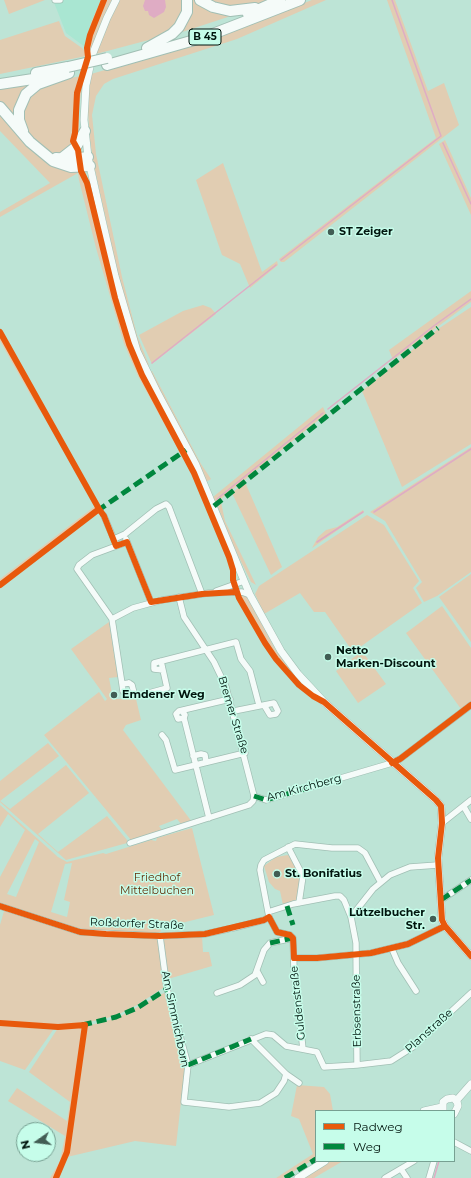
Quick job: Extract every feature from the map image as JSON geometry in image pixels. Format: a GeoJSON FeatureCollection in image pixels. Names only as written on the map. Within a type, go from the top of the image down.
{"type":"FeatureCollection","features":[{"type":"Feature","properties":{"kind":"highway"},"geometry":{"type":"LineString","coordinates":[[147,48],[172,34],[179,27],[187,12],[187,0]]}},
{"type":"Feature","properties":{"kind":"highway"},"geometry":{"type":"LineString","coordinates":[[200,0],[213,7],[230,11],[247,10],[269,5]]}},
{"type":"Feature","properties":{"kind":"highway","name":"B 45"},"geometry":{"type":"LineString","coordinates":[[107,61],[229,22],[280,0]]}},
{"type":"Feature","properties":{"kind":"highway","name":"B 45"},"geometry":{"type":"LineString","coordinates":[[0,84],[69,70],[205,37],[300,0]]}},
{"type":"Feature","properties":{"kind":"highway"},"geometry":{"type":"LineString","coordinates":[[27,140],[19,120],[19,110],[24,97],[38,84],[69,70]]}},
{"type":"Feature","properties":{"kind":"highway","name":"B 45"},"geometry":{"type":"LineString","coordinates":[[0,80],[69,70]]}},
{"type":"Feature","properties":{"kind":"highway"},"geometry":{"type":"LineString","coordinates":[[0,107],[27,140],[45,156],[64,165],[89,162]]}},
{"type":"Feature","properties":{"kind":"highway"},"geometry":{"type":"LineString","coordinates":[[62,158],[76,148],[85,131]]}},
{"type":"Feature","properties":{"kind":"highway"},"geometry":{"type":"LineString","coordinates":[[45,156],[89,162]]}},
{"type":"Feature","properties":{"kind":"main road"},"geometry":{"type":"LineString","coordinates":[[116,0],[98,42],[88,74],[84,97],[85,131],[89,162],[102,220],[117,283],[137,351],[152,384],[196,465],[250,595],[274,640],[298,674],[324,702],[439,803],[443,813],[438,865],[442,920],[445,926],[471,956]]}},
{"type":"Feature","properties":{"kind":"main road"},"geometry":{"type":"LineString","coordinates":[[456,1101],[471,1084]]}},
{"type":"Feature","properties":{"kind":"main road"},"geometry":{"type":"LineString","coordinates":[[443,1109],[443,1102],[447,1099],[453,1098],[458,1106],[455,1112]]}},
{"type":"Feature","properties":{"kind":"main road"},"geometry":{"type":"LineString","coordinates":[[298,1178],[323,1162]]}},
{"type":"Feature","properties":{"kind":"street"},"geometry":{"type":"LineString","coordinates":[[55,0],[60,0]]}},
{"type":"Feature","properties":{"kind":"street"},"geometry":{"type":"LineString","coordinates":[[114,539],[125,534],[161,506],[166,504],[170,507],[202,594]]}},
{"type":"Feature","properties":{"kind":"street"},"geometry":{"type":"LineString","coordinates":[[104,516],[116,546]]}},
{"type":"Feature","properties":{"kind":"street"},"geometry":{"type":"LineString","coordinates":[[125,534],[151,602]]}},
{"type":"Feature","properties":{"kind":"street"},"geometry":{"type":"LineString","coordinates":[[127,542],[92,555],[79,565],[77,569],[112,619],[122,684],[132,685],[134,693],[138,696],[167,688],[161,661]]}},
{"type":"Feature","properties":{"kind":"street"},"geometry":{"type":"LineString","coordinates":[[209,593],[244,581]]}},
{"type":"Feature","properties":{"kind":"street"},"geometry":{"type":"LineString","coordinates":[[112,619],[125,612],[151,602],[179,597],[209,593],[242,592],[250,595]]}},
{"type":"Feature","properties":{"kind":"street","name":"Bremer Straße"},"geometry":{"type":"LineString","coordinates":[[179,597],[184,617],[221,674],[234,711],[254,796]]}},
{"type":"Feature","properties":{"kind":"street"},"geometry":{"type":"LineString","coordinates":[[163,670],[156,671],[153,666],[154,663],[236,642],[241,659],[250,671],[262,705],[234,711]]}},
{"type":"Feature","properties":{"kind":"street"},"geometry":{"type":"LineString","coordinates":[[209,818],[184,718],[178,719],[176,717],[177,712],[230,699]]}},
{"type":"Feature","properties":{"kind":"street","name":"Am Kirchberg"},"geometry":{"type":"LineString","coordinates":[[130,843],[249,805],[253,801],[254,796],[266,800],[400,759],[471,705]]}},
{"type":"Feature","properties":{"kind":"street"},"geometry":{"type":"LineString","coordinates":[[162,735],[166,740],[175,770],[245,753]]}},
{"type":"Feature","properties":{"kind":"street"},"geometry":{"type":"LineString","coordinates":[[193,756],[201,754],[205,755],[206,762]]}},
{"type":"Feature","properties":{"kind":"street"},"geometry":{"type":"LineString","coordinates":[[442,823],[471,800]]}},
{"type":"Feature","properties":{"kind":"street"},"geometry":{"type":"LineString","coordinates":[[464,807],[471,818]]}},
{"type":"Feature","properties":{"kind":"street"},"geometry":{"type":"LineString","coordinates":[[294,938],[290,935],[277,932],[269,914],[260,870],[264,860],[298,843],[332,848],[361,849],[368,856],[380,881]]}},
{"type":"Feature","properties":{"kind":"street"},"geometry":{"type":"LineString","coordinates":[[288,847],[303,876],[299,903]]}},
{"type":"Feature","properties":{"kind":"street"},"geometry":{"type":"LineString","coordinates":[[351,917],[380,881],[403,868],[438,865]]}},
{"type":"Feature","properties":{"kind":"street"},"geometry":{"type":"LineString","coordinates":[[441,900],[471,880]]}},
{"type":"Feature","properties":{"kind":"street","name":"Erbsenstraße"},"geometry":{"type":"LineString","coordinates":[[299,903],[340,896],[344,900],[351,917],[356,956],[358,1065]]}},
{"type":"Feature","properties":{"kind":"street","name":"Roßdorfer Straße"},"geometry":{"type":"LineString","coordinates":[[0,906],[80,932],[160,936],[205,934],[230,929],[264,920],[269,914],[299,903]]}},
{"type":"Feature","properties":{"kind":"street"},"geometry":{"type":"LineString","coordinates":[[294,958],[356,956],[392,949],[408,944],[445,926]]}},
{"type":"Feature","properties":{"kind":"street","name":"Am Simmichborn"},"geometry":{"type":"LineString","coordinates":[[160,936],[167,989],[188,1065],[184,1102],[229,1107],[260,1103],[276,1093],[286,1074]]}},
{"type":"Feature","properties":{"kind":"street"},"geometry":{"type":"LineString","coordinates":[[217,993],[240,985],[255,975],[264,950],[270,943],[294,938]]}},
{"type":"Feature","properties":{"kind":"street","name":"Guldenstraße"},"geometry":{"type":"LineString","coordinates":[[294,938],[294,958],[303,1048]]}},
{"type":"Feature","properties":{"kind":"street"},"geometry":{"type":"LineString","coordinates":[[392,949],[398,963],[416,991]]}},
{"type":"Feature","properties":{"kind":"street"},"geometry":{"type":"LineString","coordinates":[[257,971],[263,982]]}},
{"type":"Feature","properties":{"kind":"street","name":"Planstraße"},"geometry":{"type":"LineString","coordinates":[[188,1065],[252,1039],[269,1034],[286,1046],[303,1048],[319,1054],[324,1067],[391,1061],[414,1047],[471,993]]}},
{"type":"Feature","properties":{"kind":"street"},"geometry":{"type":"LineString","coordinates":[[252,1039],[293,1081],[299,1083]]}},
{"type":"Feature","properties":{"kind":"street"},"geometry":{"type":"LineString","coordinates":[[455,1143],[471,1151]]}},
{"type":"Feature","properties":{"kind":"street"},"geometry":{"type":"LineString","coordinates":[[385,1178],[412,1162]]}},
{"type":"Feature","properties":{"kind":"street"},"geometry":{"type":"LineString","coordinates":[[429,1178],[434,1162]]}},
{"type":"Feature","properties":{"kind":"street"},"geometry":{"type":"LineString","coordinates":[[401,1169],[407,1178]]}},
{"type":"Feature","properties":{"kind":"shaded area"},"geometry":{"type":"Polygon","coordinates":[[[53,0],[101,0],[91,23],[85,47],[66,33],[53,0]]]}},
{"type":"Feature","properties":{"kind":"shaded area"},"geometry":{"type":"Polygon","coordinates":[[[145,0],[165,0],[166,7],[164,12],[154,18],[149,15],[148,11],[145,11],[143,6],[145,0]]]}},
{"type":"Feature","properties":{"kind":"green space"},"geometry":{"type":"Polygon","coordinates":[[[4,0],[45,0],[9,14],[4,0]]]}},
{"type":"Feature","properties":{"kind":"green space"},"geometry":{"type":"Polygon","coordinates":[[[101,0],[103,0],[93,25],[86,49],[85,47],[91,23],[101,0]]]}},
{"type":"Feature","properties":{"kind":"green space"},"geometry":{"type":"Polygon","coordinates":[[[105,0],[112,0],[88,56],[91,35],[105,0]]]}},
{"type":"Feature","properties":{"kind":"green space"},"geometry":{"type":"Polygon","coordinates":[[[120,0],[184,0],[184,7],[177,25],[160,37],[96,54],[107,25],[120,0]]]}},
{"type":"Feature","properties":{"kind":"green space"},"geometry":{"type":"Polygon","coordinates":[[[189,0],[197,0],[234,15],[179,33],[189,0]]]}},
{"type":"Feature","properties":{"kind":"green space"},"geometry":{"type":"Polygon","coordinates":[[[209,0],[270,0],[248,7],[234,7],[220,5],[209,0]]]}},
{"type":"Feature","properties":{"kind":"green space"},"geometry":{"type":"Polygon","coordinates":[[[312,0],[326,0],[237,39],[113,79],[104,84],[96,96],[92,115],[96,154],[122,277],[137,335],[149,365],[147,366],[140,350],[118,275],[94,166],[90,140],[87,98],[91,74],[207,41],[312,0]]]}},
{"type":"Feature","properties":{"kind":"green space"},"geometry":{"type":"Polygon","coordinates":[[[387,0],[395,0],[428,91],[444,83],[459,125],[284,262],[281,262],[279,259],[436,138],[387,0]]]}},
{"type":"Feature","properties":{"kind":"green space"},"geometry":{"type":"Polygon","coordinates":[[[59,21],[65,36],[82,48],[86,52],[86,56],[0,74],[0,40],[59,21]]]}},
{"type":"Feature","properties":{"kind":"green space"},"geometry":{"type":"Polygon","coordinates":[[[81,76],[75,106],[75,129],[71,140],[74,148],[57,154],[49,152],[28,135],[21,116],[27,96],[50,82],[81,76]]]}},
{"type":"Feature","properties":{"kind":"green space"},"geometry":{"type":"Polygon","coordinates":[[[84,76],[79,106],[79,136],[74,141],[76,133],[77,100],[84,76]]]}},
{"type":"Feature","properties":{"kind":"green space"},"geometry":{"type":"Polygon","coordinates":[[[32,84],[17,121],[0,104],[0,89],[32,84]]]}},
{"type":"Feature","properties":{"kind":"green space"},"geometry":{"type":"Polygon","coordinates":[[[0,111],[23,141],[40,157],[79,170],[86,184],[114,298],[128,344],[141,376],[180,450],[179,451],[138,376],[124,344],[96,248],[78,173],[0,217],[0,212],[50,183],[0,131],[0,111]]]}},
{"type":"Feature","properties":{"kind":"green space"},"geometry":{"type":"Polygon","coordinates":[[[445,140],[471,198],[471,215],[439,144],[445,140]]]}},
{"type":"Feature","properties":{"kind":"green space"},"geometry":{"type":"Polygon","coordinates":[[[223,163],[262,272],[277,261],[278,265],[250,288],[240,264],[222,255],[196,180],[223,163]]]}},
{"type":"Feature","properties":{"kind":"green space"},"geometry":{"type":"Polygon","coordinates":[[[82,171],[85,172],[89,182],[131,343],[182,446],[181,447],[143,375],[130,344],[116,297],[87,183],[82,171]]]}},
{"type":"Feature","properties":{"kind":"green space"},"geometry":{"type":"Polygon","coordinates":[[[471,291],[471,302],[393,360],[389,350],[471,291]]]}},
{"type":"Feature","properties":{"kind":"green space"},"geometry":{"type":"Polygon","coordinates":[[[203,305],[211,308],[216,314],[152,364],[139,335],[183,311],[203,305]]]}},
{"type":"Feature","properties":{"kind":"green space"},"geometry":{"type":"Polygon","coordinates":[[[471,307],[471,444],[402,487],[362,391],[438,329],[471,307]]]}},
{"type":"Feature","properties":{"kind":"green space"},"geometry":{"type":"Polygon","coordinates":[[[0,335],[41,409],[39,410],[0,341],[0,335]]]}},
{"type":"Feature","properties":{"kind":"green space"},"geometry":{"type":"Polygon","coordinates":[[[152,371],[201,464],[211,479],[206,482],[150,372],[152,371]]]}},
{"type":"Feature","properties":{"kind":"green space"},"geometry":{"type":"Polygon","coordinates":[[[323,407],[326,414],[216,503],[213,497],[323,407]]]}},
{"type":"Feature","properties":{"kind":"green space"},"geometry":{"type":"Polygon","coordinates":[[[471,447],[471,572],[437,596],[424,602],[416,588],[422,582],[385,521],[370,512],[471,447]]]}},
{"type":"Feature","properties":{"kind":"green space"},"geometry":{"type":"Polygon","coordinates":[[[185,454],[187,454],[196,472],[234,564],[185,454]]]}},
{"type":"Feature","properties":{"kind":"green space"},"geometry":{"type":"Polygon","coordinates":[[[245,482],[282,567],[271,575],[232,493],[245,482]]]}},
{"type":"Feature","properties":{"kind":"green space"},"geometry":{"type":"Polygon","coordinates":[[[221,502],[225,521],[256,585],[251,582],[231,541],[218,507],[221,502]]]}},
{"type":"Feature","properties":{"kind":"green space"},"geometry":{"type":"Polygon","coordinates":[[[95,506],[95,509],[0,584],[0,579],[95,506]]]}},
{"type":"Feature","properties":{"kind":"green space"},"geometry":{"type":"Polygon","coordinates":[[[363,510],[364,512],[312,548],[318,537],[326,530],[337,527],[363,510]]]}},
{"type":"Feature","properties":{"kind":"green space"},"geometry":{"type":"Polygon","coordinates":[[[367,515],[384,525],[419,581],[413,588],[422,603],[353,652],[325,612],[314,612],[300,593],[264,614],[255,594],[259,586],[367,515]]]}},
{"type":"Feature","properties":{"kind":"green space"},"geometry":{"type":"Polygon","coordinates":[[[471,574],[471,642],[439,597],[471,574]]]}},
{"type":"Feature","properties":{"kind":"green space"},"geometry":{"type":"Polygon","coordinates":[[[239,594],[247,596],[276,651],[300,681],[289,673],[276,658],[247,612],[239,594]]]}},
{"type":"Feature","properties":{"kind":"green space"},"geometry":{"type":"Polygon","coordinates":[[[442,606],[471,648],[471,701],[461,709],[406,633],[442,606]]]}},
{"type":"Feature","properties":{"kind":"green space"},"geometry":{"type":"Polygon","coordinates":[[[109,622],[118,677],[109,678],[113,699],[136,699],[141,720],[126,725],[123,730],[192,822],[182,825],[177,819],[159,826],[163,832],[131,840],[44,735],[99,692],[105,701],[107,699],[71,649],[109,622]]]}},
{"type":"Feature","properties":{"kind":"green space"},"geometry":{"type":"Polygon","coordinates":[[[362,651],[386,684],[358,703],[336,671],[362,651]]]}},
{"type":"Feature","properties":{"kind":"green space"},"geometry":{"type":"Polygon","coordinates":[[[48,743],[59,756],[0,801],[0,781],[48,743]]]}},
{"type":"Feature","properties":{"kind":"green space"},"geometry":{"type":"Polygon","coordinates":[[[66,765],[89,793],[38,834],[58,852],[107,816],[127,840],[127,843],[66,860],[0,801],[10,809],[66,765]]]}},
{"type":"Feature","properties":{"kind":"green space","name":"Friedhof Mittelbuchen"},"geometry":{"type":"Polygon","coordinates":[[[0,805],[58,857],[67,862],[103,853],[106,854],[151,840],[156,841],[157,838],[192,828],[214,915],[161,928],[160,935],[106,933],[78,929],[0,903],[0,877],[25,830],[8,814],[0,827],[0,805]],[[35,839],[7,894],[16,897],[39,842],[35,839]],[[72,863],[65,864],[51,912],[67,917],[70,902],[64,900],[72,863]]]}},
{"type":"Feature","properties":{"kind":"green space"},"geometry":{"type":"Polygon","coordinates":[[[288,855],[301,874],[297,901],[283,905],[280,891],[275,889],[269,882],[264,866],[276,857],[288,855]]]}},
{"type":"Feature","properties":{"kind":"green space"},"geometry":{"type":"Polygon","coordinates":[[[0,906],[79,933],[158,937],[163,988],[137,1005],[115,1016],[85,1023],[57,1025],[0,1022],[0,925],[4,911],[0,909],[0,906]]]}},
{"type":"Feature","properties":{"kind":"green space"},"geometry":{"type":"Polygon","coordinates":[[[202,936],[203,952],[209,952],[212,966],[168,979],[163,940],[202,936]]]}},
{"type":"Feature","properties":{"kind":"green space"},"geometry":{"type":"Polygon","coordinates":[[[164,993],[168,999],[185,1067],[176,1146],[135,1141],[67,1157],[87,1026],[117,1018],[164,993]]]}},
{"type":"Feature","properties":{"kind":"green space"},"geometry":{"type":"Polygon","coordinates":[[[0,1024],[53,1030],[25,1070],[0,1061],[0,1024]]]}},
{"type":"Feature","properties":{"kind":"green space"},"geometry":{"type":"Polygon","coordinates":[[[83,1026],[66,1151],[55,1178],[50,1178],[60,1161],[65,1136],[56,1130],[56,1122],[42,1122],[8,1101],[17,1088],[67,1121],[70,1102],[29,1072],[58,1028],[83,1026]]]}},
{"type":"Feature","properties":{"kind":"green space"},"geometry":{"type":"Polygon","coordinates":[[[297,1085],[324,1087],[330,1094],[333,1110],[315,1110],[315,1159],[283,1178],[276,1178],[313,1154],[299,1119],[291,1116],[297,1085]]]}},
{"type":"Feature","properties":{"kind":"green space"},"geometry":{"type":"Polygon","coordinates":[[[329,1162],[341,1162],[314,1178],[304,1178],[329,1162]]]}},
{"type":"Feature","properties":{"kind":"waterway"},"geometry":{"type":"LineString","coordinates":[[281,260],[441,136],[392,0]]}},
{"type":"Feature","properties":{"kind":"waterway"},"geometry":{"type":"LineString","coordinates":[[443,143],[471,204]]}},
{"type":"Feature","properties":{"kind":"waterway"},"geometry":{"type":"LineString","coordinates":[[152,363],[276,265]]}},
{"type":"Feature","properties":{"kind":"waterway"},"geometry":{"type":"LineString","coordinates":[[328,409],[435,325],[471,299]]}},
{"type":"Feature","properties":{"kind":"waterway"},"geometry":{"type":"LineString","coordinates":[[217,499],[323,413]]}},
{"type":"Feature","properties":{"kind":"waterway"},"geometry":{"type":"LineString","coordinates":[[374,512],[471,449]]}},
{"type":"Feature","properties":{"kind":"waterway"},"geometry":{"type":"LineString","coordinates":[[317,542],[363,512]]}},
{"type":"Feature","properties":{"kind":"waterway"},"geometry":{"type":"LineString","coordinates":[[434,1178],[439,1162]]}},
{"type":"Feature","properties":{"kind":"marked path"},"geometry":{"type":"LineString","coordinates":[[214,506],[438,328]]}},
{"type":"Feature","properties":{"kind":"marked path"},"geometry":{"type":"LineString","coordinates":[[97,511],[186,450]]}},
{"type":"Feature","properties":{"kind":"marked path"},"geometry":{"type":"LineString","coordinates":[[254,796],[266,800],[311,787]]}},
{"type":"Feature","properties":{"kind":"marked path"},"geometry":{"type":"LineString","coordinates":[[441,900],[471,880]]}},
{"type":"Feature","properties":{"kind":"marked path"},"geometry":{"type":"LineString","coordinates":[[287,906],[293,925]]}},
{"type":"Feature","properties":{"kind":"marked path"},"geometry":{"type":"LineString","coordinates":[[270,943],[293,938]]}},
{"type":"Feature","properties":{"kind":"marked path"},"geometry":{"type":"LineString","coordinates":[[82,1025],[116,1017],[137,1008],[167,989]]}},
{"type":"Feature","properties":{"kind":"marked path"},"geometry":{"type":"LineString","coordinates":[[188,1065],[251,1039]]}},
{"type":"Feature","properties":{"kind":"marked path"},"geometry":{"type":"LineString","coordinates":[[285,1178],[315,1160]]}},
{"type":"Feature","properties":{"kind":"cycle path"},"geometry":{"type":"LineString","coordinates":[[104,0],[90,35],[87,48],[88,57],[77,93],[75,133],[73,141],[78,150],[81,171],[87,183],[115,298],[129,344],[142,375],[194,473],[229,557],[233,570],[233,580],[239,598],[265,643],[276,659],[299,685],[313,696],[324,702],[441,806],[442,823],[438,858],[442,920],[445,926],[471,956]]}},
{"type":"Feature","properties":{"kind":"cycle path"},"geometry":{"type":"LineString","coordinates":[[0,332],[104,516],[116,546],[127,542],[151,602],[202,594],[236,592]]}},
{"type":"Feature","properties":{"kind":"cycle path"},"geometry":{"type":"LineString","coordinates":[[0,585],[99,509]]}},
{"type":"Feature","properties":{"kind":"cycle path"},"geometry":{"type":"LineString","coordinates":[[392,763],[400,759],[471,705]]}},
{"type":"Feature","properties":{"kind":"cycle path"},"geometry":{"type":"LineString","coordinates":[[0,906],[80,932],[106,934],[160,936],[205,934],[264,920],[269,917],[277,932],[290,935],[293,938],[294,958],[317,958],[371,953],[408,944],[445,926]]}},
{"type":"Feature","properties":{"kind":"cycle path"},"geometry":{"type":"LineString","coordinates":[[0,1023],[58,1027],[85,1025],[67,1152],[56,1178]]}},
{"type":"Feature","properties":{"kind":"place","name":"ST Zeiger"},"geometry":{"type":"Point","coordinates":[331,232]}},
{"type":"Feature","properties":{"kind":"place","name":"Netto Marken-Discount"},"geometry":{"type":"Point","coordinates":[328,657]}},
{"type":"Feature","properties":{"kind":"place","name":"Emdener Weg"},"geometry":{"type":"Point","coordinates":[114,695]}},
{"type":"Feature","properties":{"kind":"place","name":"St. Bonifatius"},"geometry":{"type":"Point","coordinates":[277,874]}},
{"type":"Feature","properties":{"kind":"place","name":"Lützelbucher Str."},"geometry":{"type":"Point","coordinates":[433,919]}}]}
